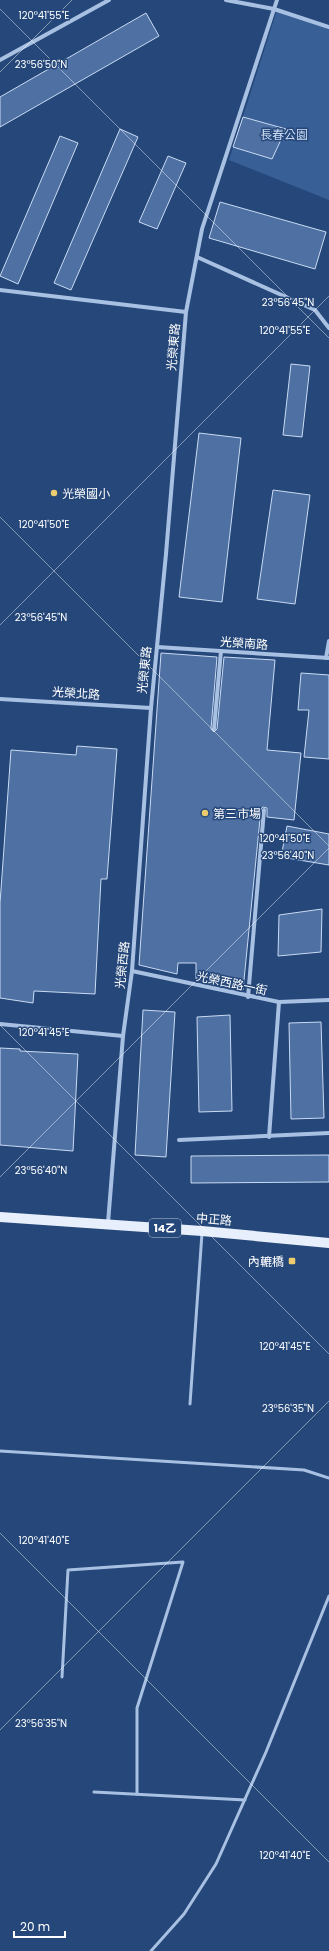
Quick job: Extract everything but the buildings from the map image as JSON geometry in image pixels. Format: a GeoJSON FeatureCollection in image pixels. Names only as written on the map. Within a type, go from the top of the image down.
{"type":"FeatureCollection","features":[{"type":"Feature","properties":{"kind":"main road","name":"中正路"},"geometry":{"type":"LineString","coordinates":[[0,1217],[108,1223],[329,1243]]}},
{"type":"Feature","properties":{"kind":"street"},"geometry":{"type":"LineString","coordinates":[[0,60],[109,0]]}},
{"type":"Feature","properties":{"kind":"street"},"geometry":{"type":"LineString","coordinates":[[226,0],[274,9],[329,27]]}},
{"type":"Feature","properties":{"kind":"street","name":"光榮東路"},"geometry":{"type":"LineString","coordinates":[[151,708],[186,312],[202,229],[277,0]]}},
{"type":"Feature","properties":{"kind":"street"},"geometry":{"type":"LineString","coordinates":[[197,257],[315,310],[329,328]]}},
{"type":"Feature","properties":{"kind":"street"},"geometry":{"type":"LineString","coordinates":[[0,290],[186,312]]}},
{"type":"Feature","properties":{"kind":"street"},"geometry":{"type":"LineString","coordinates":[[328,658],[329,640]]}},
{"type":"Feature","properties":{"kind":"street","name":"光榮南路"},"geometry":{"type":"LineString","coordinates":[[157,647],[328,658]]}},
{"type":"Feature","properties":{"kind":"street"},"geometry":{"type":"LineString","coordinates":[[214,729],[221,651]]}},
{"type":"Feature","properties":{"kind":"street","name":"光榮北路"},"geometry":{"type":"LineString","coordinates":[[0,699],[151,708]]}},
{"type":"Feature","properties":{"kind":"street","name":"光榮西路"},"geometry":{"type":"LineString","coordinates":[[108,1223],[123,1036],[132,971],[151,708]]}},
{"type":"Feature","properties":{"kind":"street"},"geometry":{"type":"LineString","coordinates":[[248,997],[264,810]]}},
{"type":"Feature","properties":{"kind":"street","name":"光榮西路一街"},"geometry":{"type":"LineString","coordinates":[[132,971],[248,997],[279,1002],[329,1000]]}},
{"type":"Feature","properties":{"kind":"street"},"geometry":{"type":"LineString","coordinates":[[269,1137],[279,1002]]}},
{"type":"Feature","properties":{"kind":"street"},"geometry":{"type":"LineString","coordinates":[[0,1024],[123,1036]]}},
{"type":"Feature","properties":{"kind":"street"},"geometry":{"type":"LineString","coordinates":[[179,1140],[329,1133]]}},
{"type":"Feature","properties":{"kind":"lane"},"geometry":{"type":"LineString","coordinates":[[190,1404],[202,1231]]}},
{"type":"Feature","properties":{"kind":"lane"},"geometry":{"type":"LineString","coordinates":[[0,1451],[304,1470],[329,1478]]}},
{"type":"Feature","properties":{"kind":"lane"},"geometry":{"type":"LineString","coordinates":[[62,1677],[68,1570],[183,1562],[137,1708],[137,1794]]}},
{"type":"Feature","properties":{"kind":"lane"},"geometry":{"type":"LineString","coordinates":[[151,1951],[184,1914],[216,1864],[266,1752],[329,1596]]}},
{"type":"Feature","properties":{"kind":"lane"},"geometry":{"type":"LineString","coordinates":[[94,1792],[245,1800]]}},
{"type":"Feature","properties":{"kind":"green space","name":"長春公園"},"geometry":{"type":"Polygon","coordinates":[[[277,10],[329,27],[329,200],[229,160],[277,10]]]}},
{"type":"Feature","properties":{"kind":"place","name":"光榮國小"},"geometry":{"type":"Point","coordinates":[54,493]}},
{"type":"Feature","properties":{"kind":"place","name":"第三市場"},"geometry":{"type":"Point","coordinates":[205,813]}},
{"type":"Feature","properties":{"kind":"place","name":"內轆橋"},"geometry":{"type":"Point","coordinates":[292,1261]}}]}
